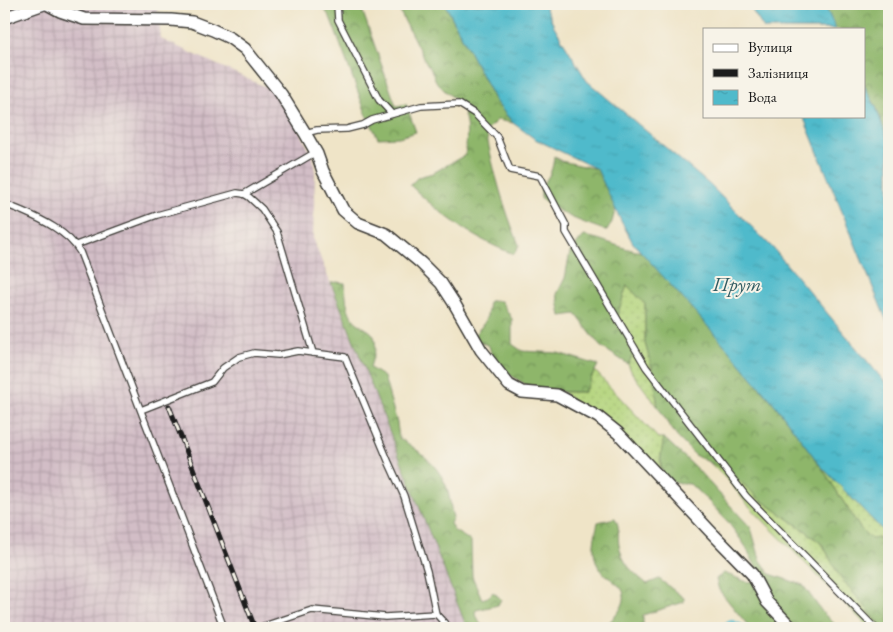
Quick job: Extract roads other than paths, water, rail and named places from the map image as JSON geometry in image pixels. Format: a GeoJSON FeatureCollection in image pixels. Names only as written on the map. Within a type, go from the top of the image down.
{"type":"FeatureCollection","features":[{"type":"Feature","properties":{"kind":"street"},"geometry":{"type":"LineString","coordinates":[[4,18],[45,4],[84,19],[192,22],[230,38],[245,50],[268,77],[305,133],[343,210],[358,223],[386,234],[441,283],[481,350],[509,385],[522,392],[557,395],[598,417],[618,433],[752,574],[767,602],[792,628]]}},
{"type":"Feature","properties":{"kind":"lane"},"geometry":{"type":"LineString","coordinates":[[337,4],[338,20],[379,100],[392,114]]}},
{"type":"Feature","properties":{"kind":"lane"},"geometry":{"type":"LineString","coordinates":[[305,133],[317,130],[347,129],[421,106],[459,104],[475,114],[497,137],[510,170],[540,176],[566,226],[566,232],[646,367],[746,496],[875,628]]}},
{"type":"Feature","properties":{"kind":"lane"},"geometry":{"type":"LineString","coordinates":[[244,194],[316,152]]}},
{"type":"Feature","properties":{"kind":"lane"},"geometry":{"type":"LineString","coordinates":[[76,245],[157,216],[237,193],[244,194],[262,209],[277,232],[313,353]]}},
{"type":"Feature","properties":{"kind":"lane"},"geometry":{"type":"LineString","coordinates":[[4,203],[45,222],[76,245],[80,252],[224,628]]}},
{"type":"Feature","properties":{"kind":"lane"},"geometry":{"type":"LineString","coordinates":[[141,410],[212,382],[223,368],[239,357],[254,352],[278,356],[298,351],[345,357],[404,496],[427,571],[436,614],[449,628]]}},
{"type":"Feature","properties":{"kind":"lane"},"geometry":{"type":"LineString","coordinates":[[258,628],[312,610],[385,617],[436,614]]}},
{"type":"Feature","properties":{"kind":"water","name":"Прут"},"geometry":{"type":"Polygon","coordinates":[[[445,4],[544,4],[554,26],[587,81],[710,185],[772,247],[889,387],[889,537],[820,465],[776,406],[728,349],[633,243],[597,169],[535,139],[513,123],[495,101],[445,4]]]}},
{"type":"Feature","properties":{"kind":"water"},"geometry":{"type":"Polygon","coordinates":[[[748,4],[824,4],[836,28],[763,28],[748,4]]]}},
{"type":"Feature","properties":{"kind":"water"},"geometry":{"type":"Polygon","coordinates":[[[866,89],[876,107],[889,144],[889,327],[804,118],[866,118],[866,89]]]}},
{"type":"Feature","properties":{"kind":"waterway"},"geometry":{"type":"LineString","coordinates":[[718,628],[731,621],[748,628]]}},
{"type":"Feature","properties":{"kind":"railway"},"geometry":{"type":"LineString","coordinates":[[169,406],[255,628]]}}]}
